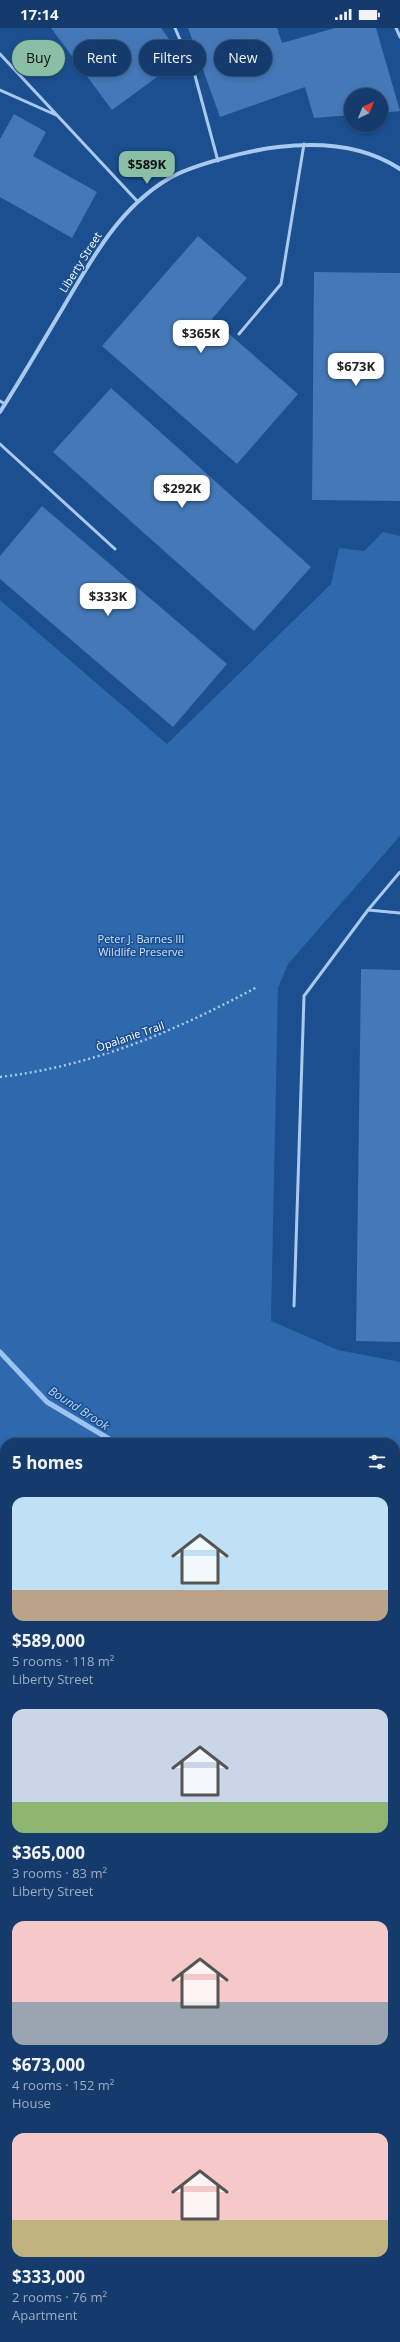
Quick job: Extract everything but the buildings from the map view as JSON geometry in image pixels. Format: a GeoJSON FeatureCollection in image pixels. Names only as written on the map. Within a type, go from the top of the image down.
{"type":"FeatureCollection","features":[{"type":"Feature","properties":{"kind":"street","name":"Liberty Street"},"geometry":{"type":"LineString","coordinates":[[0,412],[101,243],[138,202],[168,179],[218,160],[266,148],[304,144],[345,147],[389,162],[400,169]]}},
{"type":"Feature","properties":{"kind":"lane"},"geometry":{"type":"LineString","coordinates":[[175,28],[194,72],[218,160]]}},
{"type":"Feature","properties":{"kind":"lane"},"geometry":{"type":"LineString","coordinates":[[396,28],[400,37]]}},
{"type":"Feature","properties":{"kind":"lane"},"geometry":{"type":"LineString","coordinates":[[0,54],[138,202]]}},
{"type":"Feature","properties":{"kind":"lane"},"geometry":{"type":"LineString","coordinates":[[0,90],[58,115]]}},
{"type":"Feature","properties":{"kind":"lane"},"geometry":{"type":"LineString","coordinates":[[239,334],[281,284],[304,144]]}},
{"type":"Feature","properties":{"kind":"lane"},"geometry":{"type":"LineString","coordinates":[[0,401],[5,404]]}},
{"type":"Feature","properties":{"kind":"lane"},"geometry":{"type":"LineString","coordinates":[[0,444],[116,550]]}},
{"type":"Feature","properties":{"kind":"lane"},"geometry":{"type":"LineString","coordinates":[[294,1306],[304,996],[368,910],[400,872]]}},
{"type":"Feature","properties":{"kind":"lane"},"geometry":{"type":"LineString","coordinates":[[368,910],[400,913]]}},
{"type":"Feature","properties":{"kind":"path","name":"Òpalanie Trail"},"geometry":{"type":"LineString","coordinates":[[0,1077],[35,1073],[74,1064],[174,1030],[257,986]]}},
{"type":"Feature","properties":{"kind":"green space","name":"Peter J. Barnes III Wildlife Preserve"},"geometry":{"type":"Polygon","coordinates":[[[383,532],[400,536],[400,836],[288,964],[278,988],[271,1321],[338,1350],[400,1362],[400,1438],[0,1438],[0,600],[167,744],[331,584],[339,548],[364,551],[383,532]]]}},
{"type":"Feature","properties":{"kind":"waterway","name":"Bound Brook"},"geometry":{"type":"LineString","coordinates":[[0,1352],[47,1402],[108,1438]]}}]}
